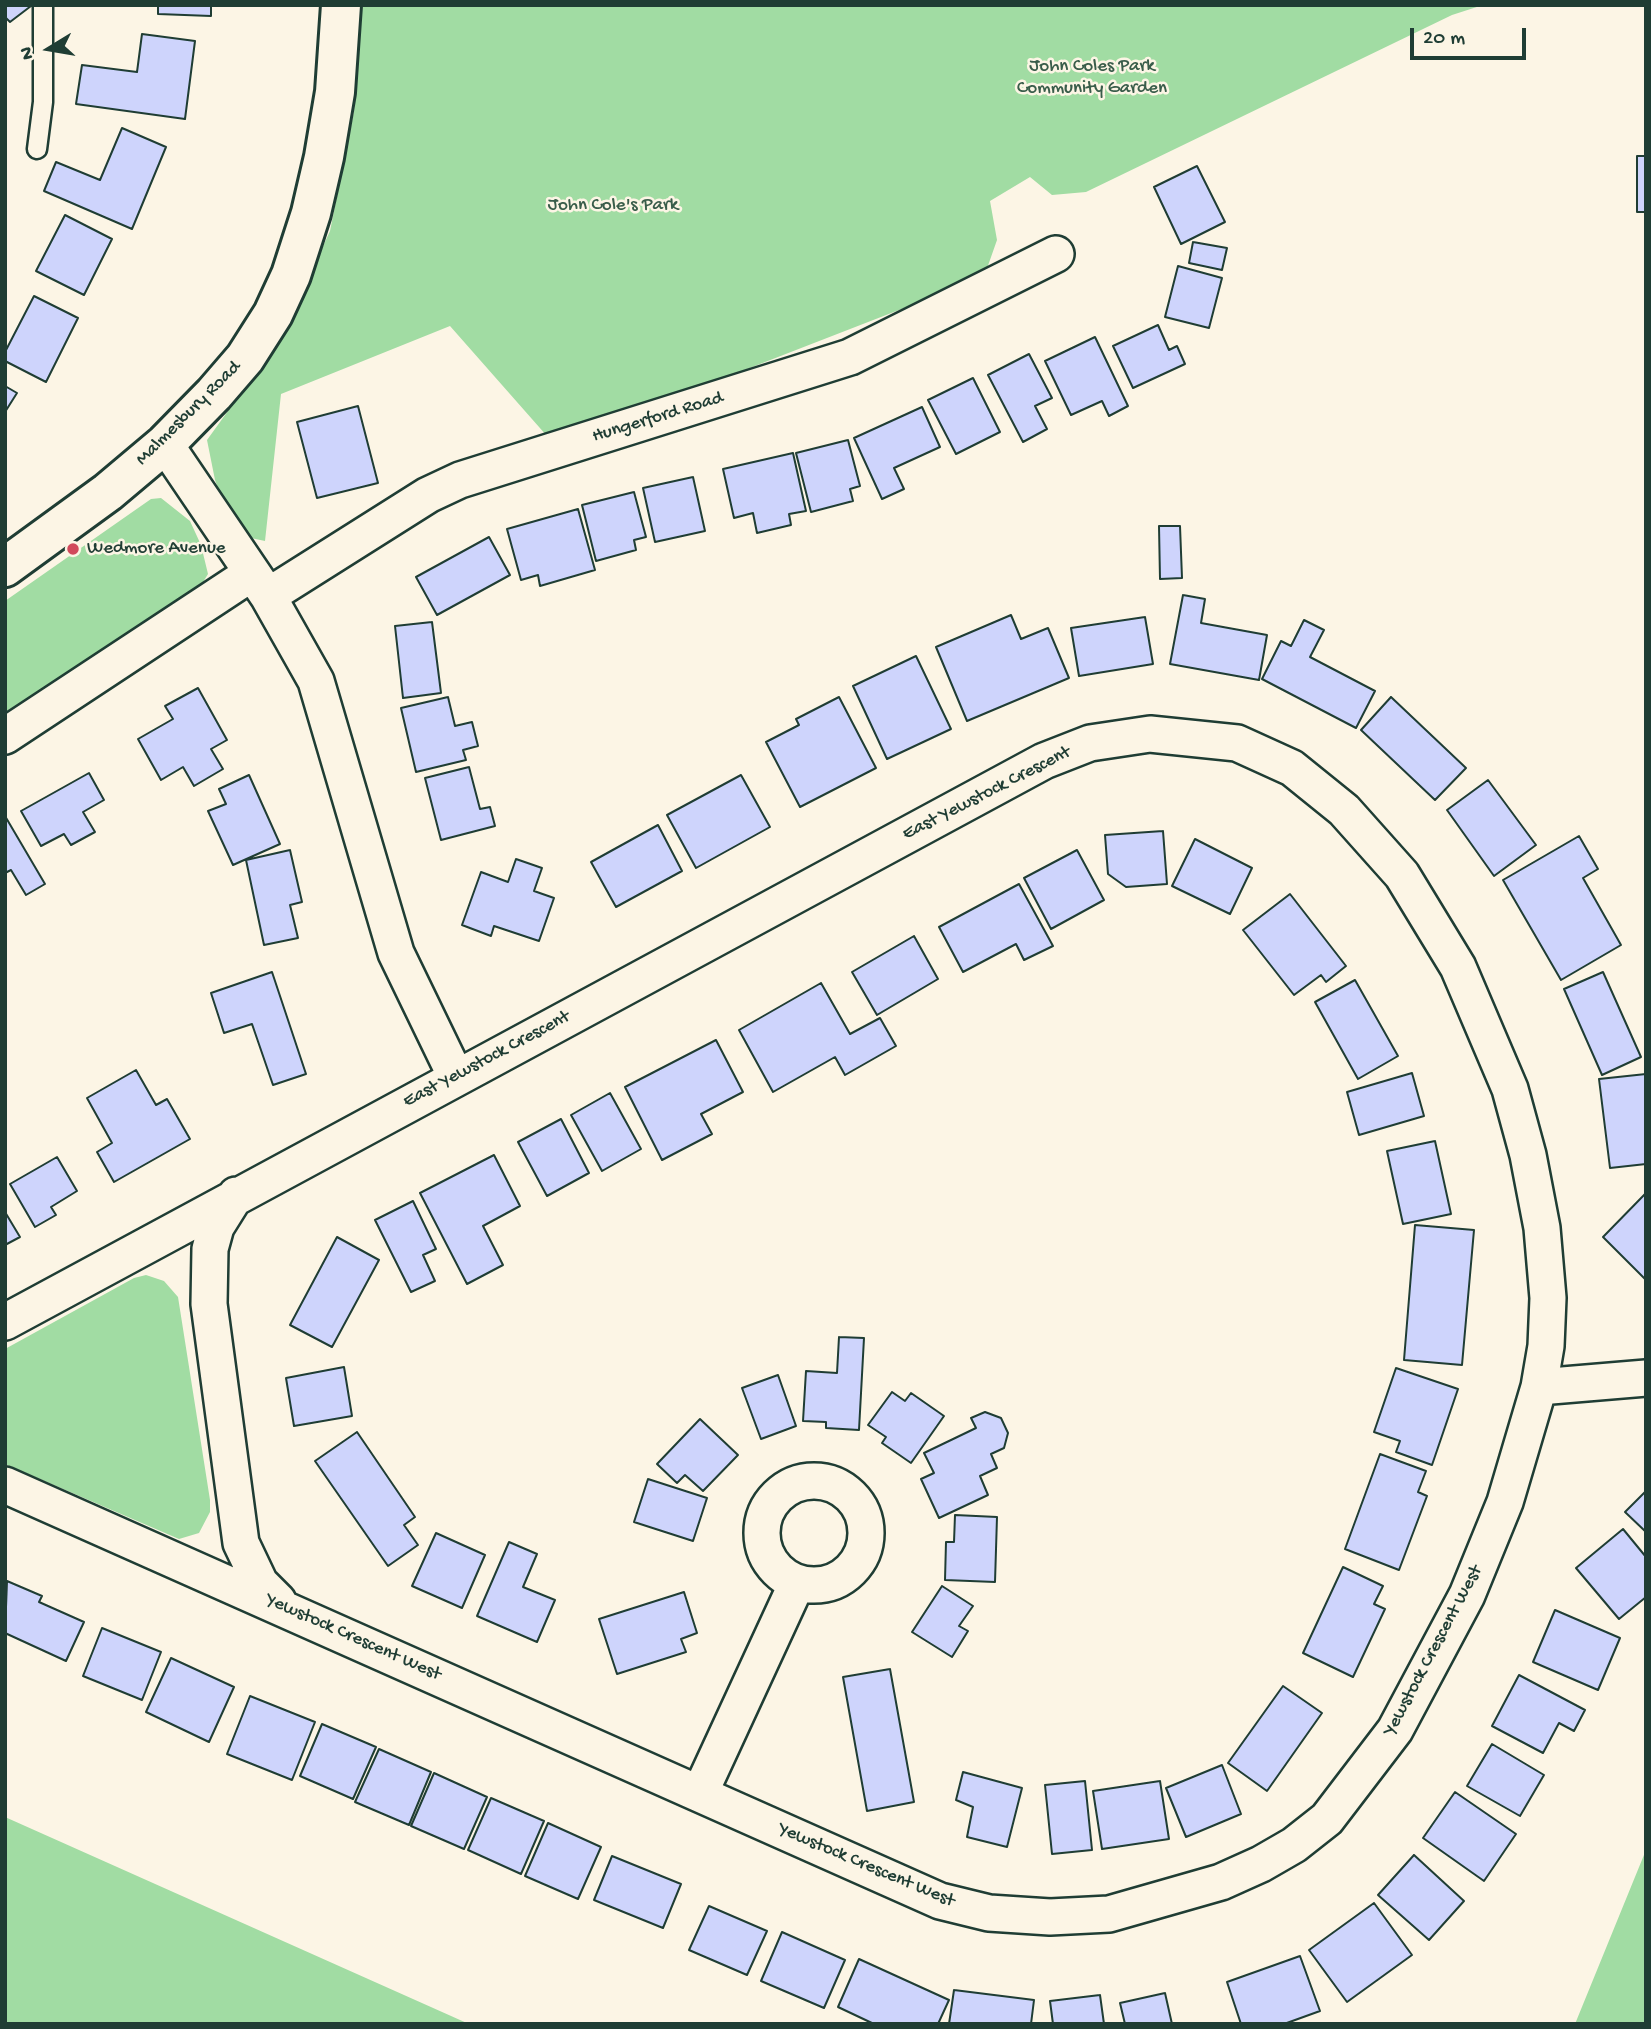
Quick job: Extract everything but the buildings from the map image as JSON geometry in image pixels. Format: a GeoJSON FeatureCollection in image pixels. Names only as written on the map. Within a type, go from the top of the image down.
{"type":"FeatureCollection","features":[{"type":"Feature","properties":{"kind":"main road","name":"Malmesbury Road"},"geometry":{"type":"LineString","coordinates":[[5,567],[108,492],[165,444],[246,358],[273,314],[291,275],[311,213],[324,158],[335,92],[341,5]]}},
{"type":"Feature","properties":{"kind":"street","name":"Hungerford Road"},"geometry":{"type":"LineString","coordinates":[[260,584],[460,480],[850,357],[1056,254]]}},
{"type":"Feature","properties":{"kind":"street"},"geometry":{"type":"LineString","coordinates":[[165,444],[260,584],[316,681],[396,953],[457,1077]]}},
{"type":"Feature","properties":{"kind":"street"},"geometry":{"type":"LineString","coordinates":[[5,736],[260,584]]}},
{"type":"Feature","properties":{"kind":"street","name":"East Yewstock Crescent"},"geometry":{"type":"LineString","coordinates":[[5,1322],[236,1195],[1067,751],[1118,737],[1150,734],[1237,743],[1292,768],[1336,803],[1374,841],[1402,875],[1432,921],[1469,989],[1510,1089],[1528,1155],[1542,1228],[1548,1298],[1546,1346],[1539,1387]]}},
{"type":"Feature","properties":{"kind":"street","name":"East Yewstock Crescent"},"geometry":{"type":"LineString","coordinates":[[236,1195],[216,1227],[211,1249],[209,1304],[241,1543],[260,1583],[286,1608]]}},
{"type":"Feature","properties":{"kind":"street"},"geometry":{"type":"LineString","coordinates":[[1539,1387],[1646,1378]]}},
{"type":"Feature","properties":{"kind":"street","name":"Yewstock Crescent West"},"geometry":{"type":"LineString","coordinates":[[5,1485],[700,1793],[885,1879],[940,1901],[989,1913],[1050,1917],[1109,1914],[1221,1882],[1294,1845],[1327,1819],[1395,1730],[1472,1584],[1505,1502],[1539,1387]]}},
{"type":"Feature","properties":{"kind":"street"},"geometry":{"type":"LineString","coordinates":[[700,1793],[797,1583]]}},
{"type":"Feature","properties":{"kind":"lane"},"geometry":{"type":"LineString","coordinates":[[37,149],[43,102],[43,5]]}},
{"type":"Feature","properties":{"kind":"green space","name":"John Cole's Park"},"geometry":{"type":"Polygon","coordinates":[[[361,5],[1483,5],[1452,15],[1086,192],[1052,195],[1030,177],[990,201],[997,240],[984,277],[554,444],[450,326],[281,394],[265,541],[251,538],[237,526],[225,508],[215,480],[207,440],[280,339],[330,231],[354,111],[361,5]]]}},
{"type":"Feature","properties":{"kind":"green space"},"geometry":{"type":"Polygon","coordinates":[[[161,498],[190,521],[201,545],[208,574],[200,587],[5,717],[5,601],[151,499],[161,498]]]}},
{"type":"Feature","properties":{"kind":"green space"},"geometry":{"type":"Polygon","coordinates":[[[146,1275],[164,1281],[178,1297],[210,1500],[210,1512],[199,1533],[179,1539],[5,1464],[5,1349],[134,1278],[146,1275]]]}},
{"type":"Feature","properties":{"kind":"green space"},"geometry":{"type":"Polygon","coordinates":[[[5,1817],[469,2024],[5,2024],[5,1817]]]}},
{"type":"Feature","properties":{"kind":"green space"},"geometry":{"type":"Polygon","coordinates":[[[1646,1850],[1646,2024],[1575,2024],[1646,1850]]]}},
{"type":"Feature","properties":{"kind":"place","name":"Wedmore Avenue"},"geometry":{"type":"Point","coordinates":[73,549]}},
{"type":"Feature","properties":{"kind":"park label","name":"John Coles Park Community Garden"},"geometry":{"type":"Point","coordinates":[1092,78]}}]}
